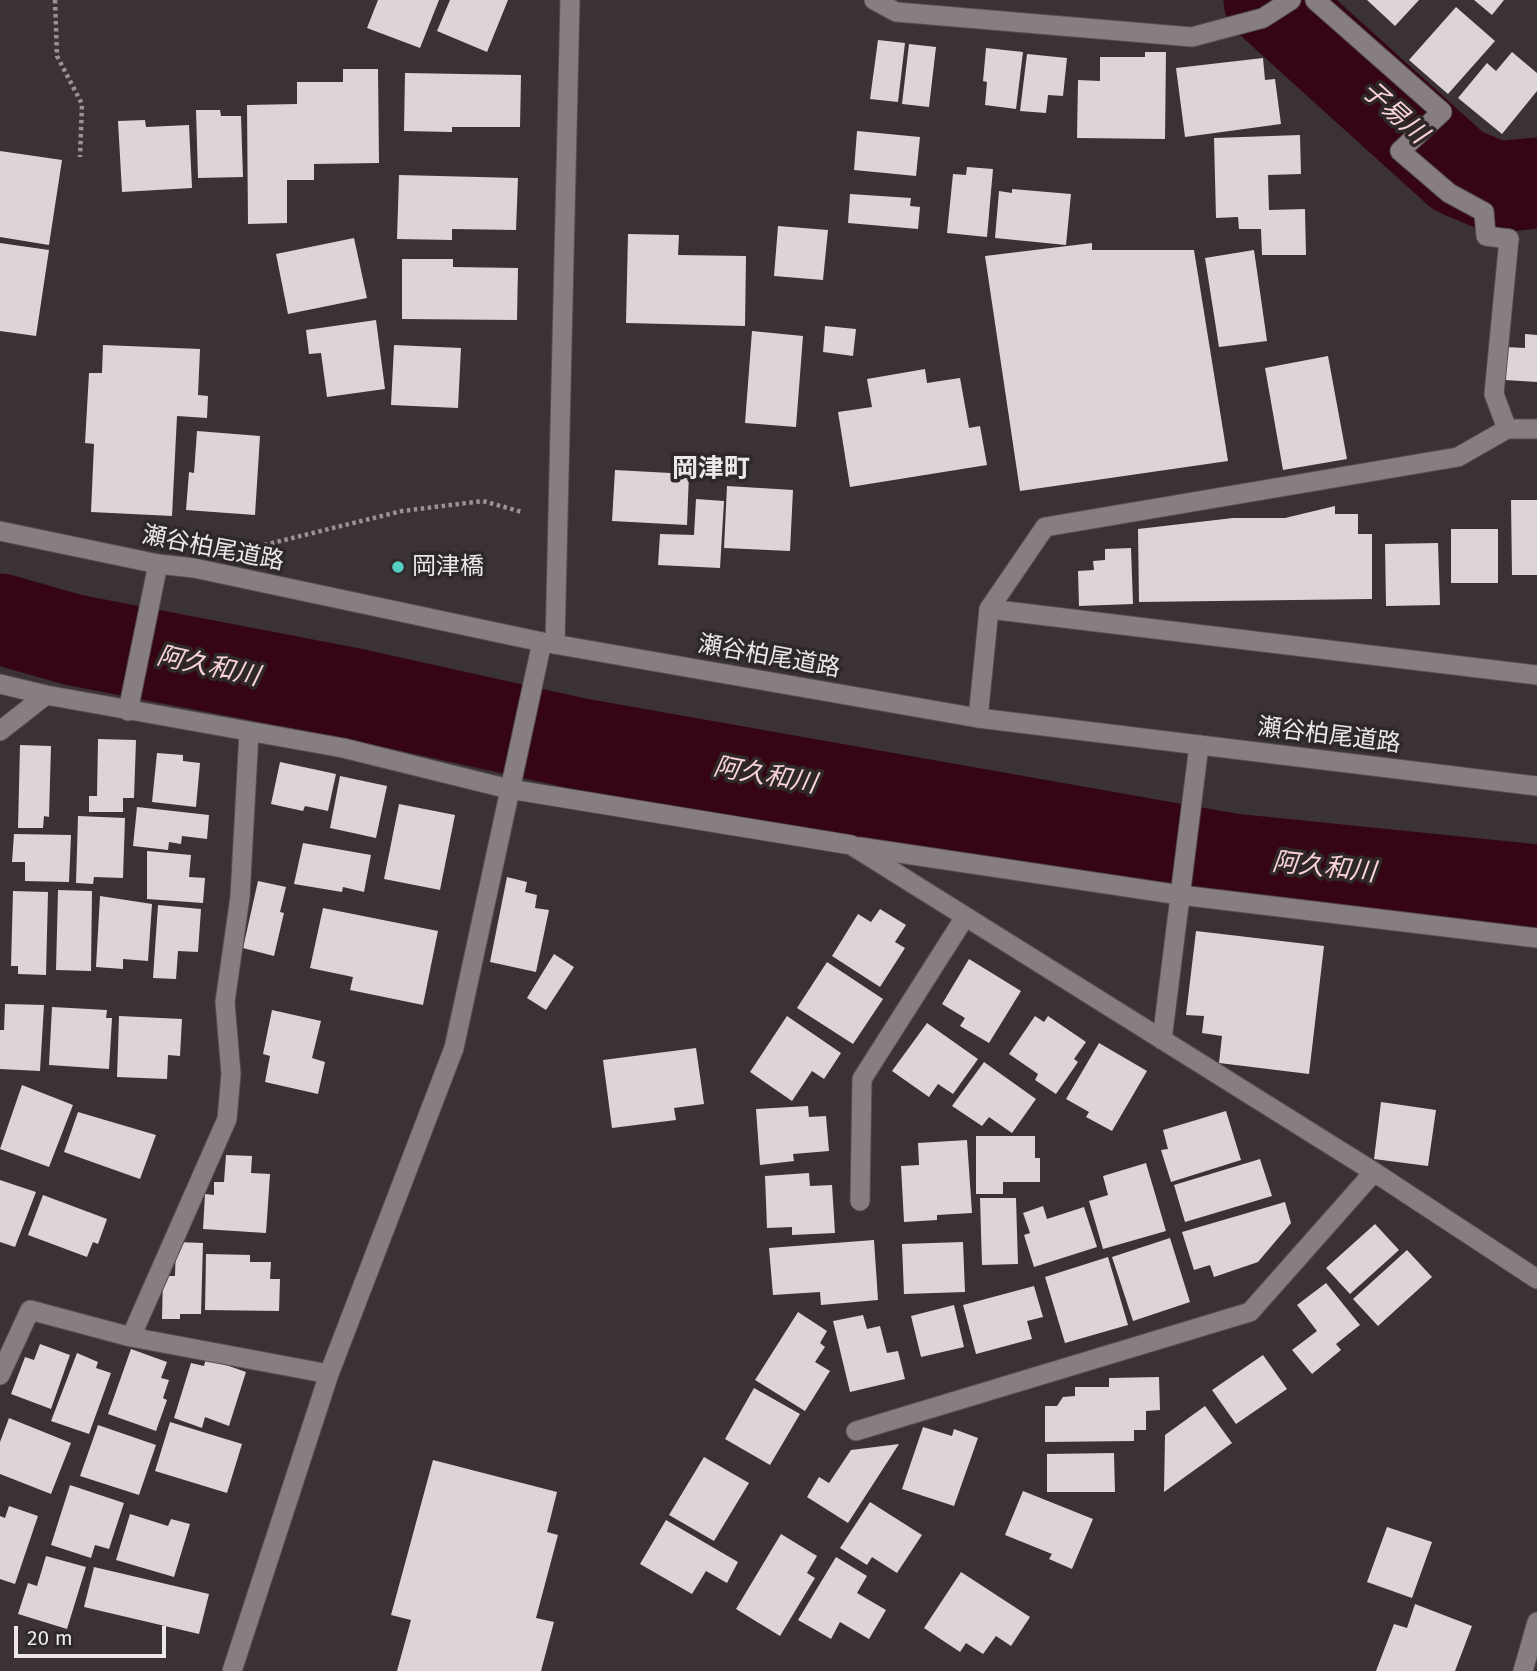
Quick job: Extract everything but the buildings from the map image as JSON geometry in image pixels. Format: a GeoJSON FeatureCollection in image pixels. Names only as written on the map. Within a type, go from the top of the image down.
{"type":"FeatureCollection","features":[{"type":"Feature","properties":{"kind":"street"},"geometry":{"type":"LineString","coordinates":[[232,1671],[329,1374],[454,1048],[532,685],[548,643],[560,527],[570,0]]}},
{"type":"Feature","properties":{"kind":"street"},"geometry":{"type":"LineString","coordinates":[[874,0],[896,12],[1192,37],[1263,18],[1291,0]]}},
{"type":"Feature","properties":{"kind":"street"},"geometry":{"type":"LineString","coordinates":[[1315,0],[1442,112],[1400,151],[1449,193],[1484,212],[1486,236],[1509,239],[1494,394],[1507,429]]}},
{"type":"Feature","properties":{"kind":"street"},"geometry":{"type":"LineString","coordinates":[[978,718],[989,609],[1045,527],[1458,457],[1507,429],[1537,429]]}},
{"type":"Feature","properties":{"kind":"street","name":"瀬谷柏尾道路"},"geometry":{"type":"LineString","coordinates":[[0,531],[158,564],[194,568],[548,643],[978,718],[1537,786]]}},
{"type":"Feature","properties":{"kind":"street"},"geometry":{"type":"LineString","coordinates":[[128,711],[158,564]]}},
{"type":"Feature","properties":{"kind":"street"},"geometry":{"type":"LineString","coordinates":[[989,609],[1537,675]]}},
{"type":"Feature","properties":{"kind":"street"},"geometry":{"type":"LineString","coordinates":[[0,684],[128,711],[343,748],[851,845],[1182,887],[1537,938]]}},
{"type":"Feature","properties":{"kind":"street"},"geometry":{"type":"LineString","coordinates":[[0,731],[46,695]]}},
{"type":"Feature","properties":{"kind":"street"},"geometry":{"type":"LineString","coordinates":[[131,1336],[227,1119],[231,1074],[225,1002],[240,897],[249,732]]}},
{"type":"Feature","properties":{"kind":"street"},"geometry":{"type":"LineString","coordinates":[[1162,1040],[1199,745]]}},
{"type":"Feature","properties":{"kind":"street"},"geometry":{"type":"LineString","coordinates":[[851,845],[1374,1172],[1537,1279]]}},
{"type":"Feature","properties":{"kind":"street"},"geometry":{"type":"LineString","coordinates":[[860,1201],[862,1079],[965,917]]}},
{"type":"Feature","properties":{"kind":"street"},"geometry":{"type":"LineString","coordinates":[[856,1431],[1250,1312],[1374,1172]]}},
{"type":"Feature","properties":{"kind":"street"},"geometry":{"type":"LineString","coordinates":[[0,1375],[30,1310],[131,1336],[329,1374]]}},
{"type":"Feature","properties":{"kind":"street"},"geometry":{"type":"LineString","coordinates":[[1524,1671],[1537,1622]]}},
{"type":"Feature","properties":{"kind":"path"},"geometry":{"type":"LineString","coordinates":[[55,0],[57,56],[82,104],[80,157]]}},
{"type":"Feature","properties":{"kind":"path"},"geometry":{"type":"LineString","coordinates":[[257,547],[402,511],[483,501],[538,517],[560,527]]}},
{"type":"Feature","properties":{"kind":"waterway","name":"子易川"},"geometry":{"type":"LineString","coordinates":[[1269,0],[1458,171],[1496,187],[1537,183]]}},
{"type":"Feature","properties":{"kind":"waterway","name":"阿久和川"},"geometry":{"type":"LineString","coordinates":[[0,619],[74,640],[350,693],[576,743],[1232,859],[1537,890]]}},
{"type":"Feature","properties":{"kind":"place","name":"岡津橋"},"geometry":{"type":"Point","coordinates":[398,567]}},
{"type":"Feature","properties":{"kind":"district","name":"岡津町"},"geometry":{"type":"Point","coordinates":[711,470]}}]}
